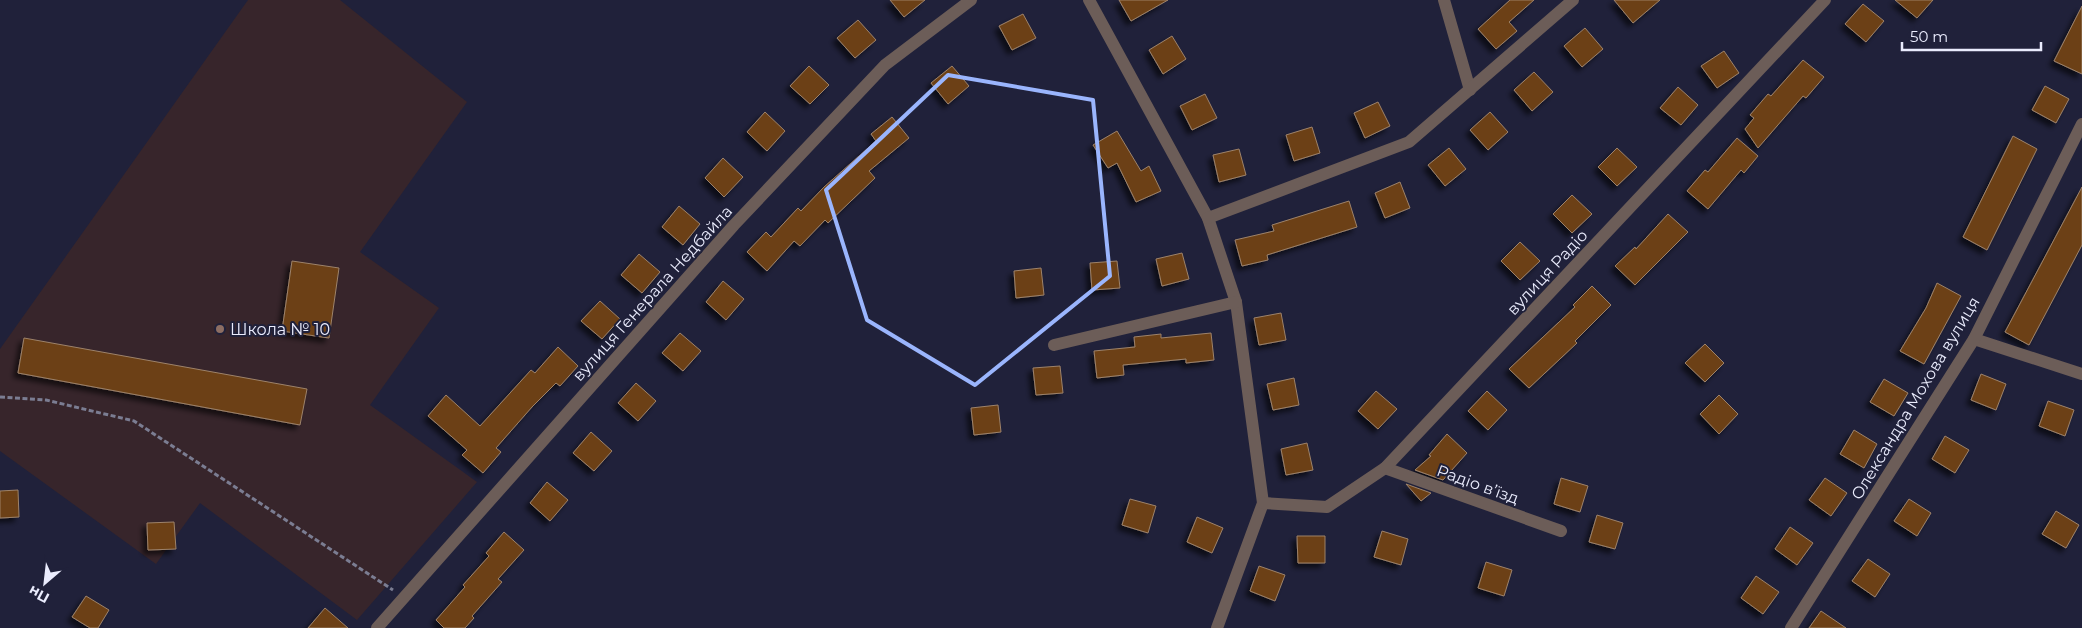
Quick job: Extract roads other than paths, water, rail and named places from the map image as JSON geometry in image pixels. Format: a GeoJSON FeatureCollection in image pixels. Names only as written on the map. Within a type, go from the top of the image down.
{"type":"FeatureCollection","features":[{"type":"Feature","properties":{"kind":"street","name":"вулиця Генерала Недбайла"},"geometry":{"type":"LineString","coordinates":[[377,628],[734,225],[885,65],[971,0]]}},
{"type":"Feature","properties":{"kind":"street"},"geometry":{"type":"LineString","coordinates":[[1089,0],[1208,218],[1236,302],[1263,504],[1217,628]]}},
{"type":"Feature","properties":{"kind":"street"},"geometry":{"type":"LineString","coordinates":[[1444,0],[1470,90]]}},
{"type":"Feature","properties":{"kind":"street"},"geometry":{"type":"LineString","coordinates":[[1208,218],[1409,142],[1572,0]]}},
{"type":"Feature","properties":{"kind":"street","name":"вулиця Радіо"},"geometry":{"type":"LineString","coordinates":[[1263,504],[1327,507],[1385,468],[1825,0]]}},
{"type":"Feature","properties":{"kind":"street","name":"Олександра Мохова вулиця"},"geometry":{"type":"LineString","coordinates":[[1791,628],[1974,338],[2082,124]]}},
{"type":"Feature","properties":{"kind":"street"},"geometry":{"type":"LineString","coordinates":[[1054,345],[1236,302]]}},
{"type":"Feature","properties":{"kind":"street"},"geometry":{"type":"LineString","coordinates":[[1974,338],[2082,374]]}},
{"type":"Feature","properties":{"kind":"street","name":"Радіо в’їзд"},"geometry":{"type":"LineString","coordinates":[[1385,468],[1561,531]]}},
{"type":"Feature","properties":{"kind":"place","name":"Школа № 10"},"geometry":{"type":"Point","coordinates":[220,329]}}]}
